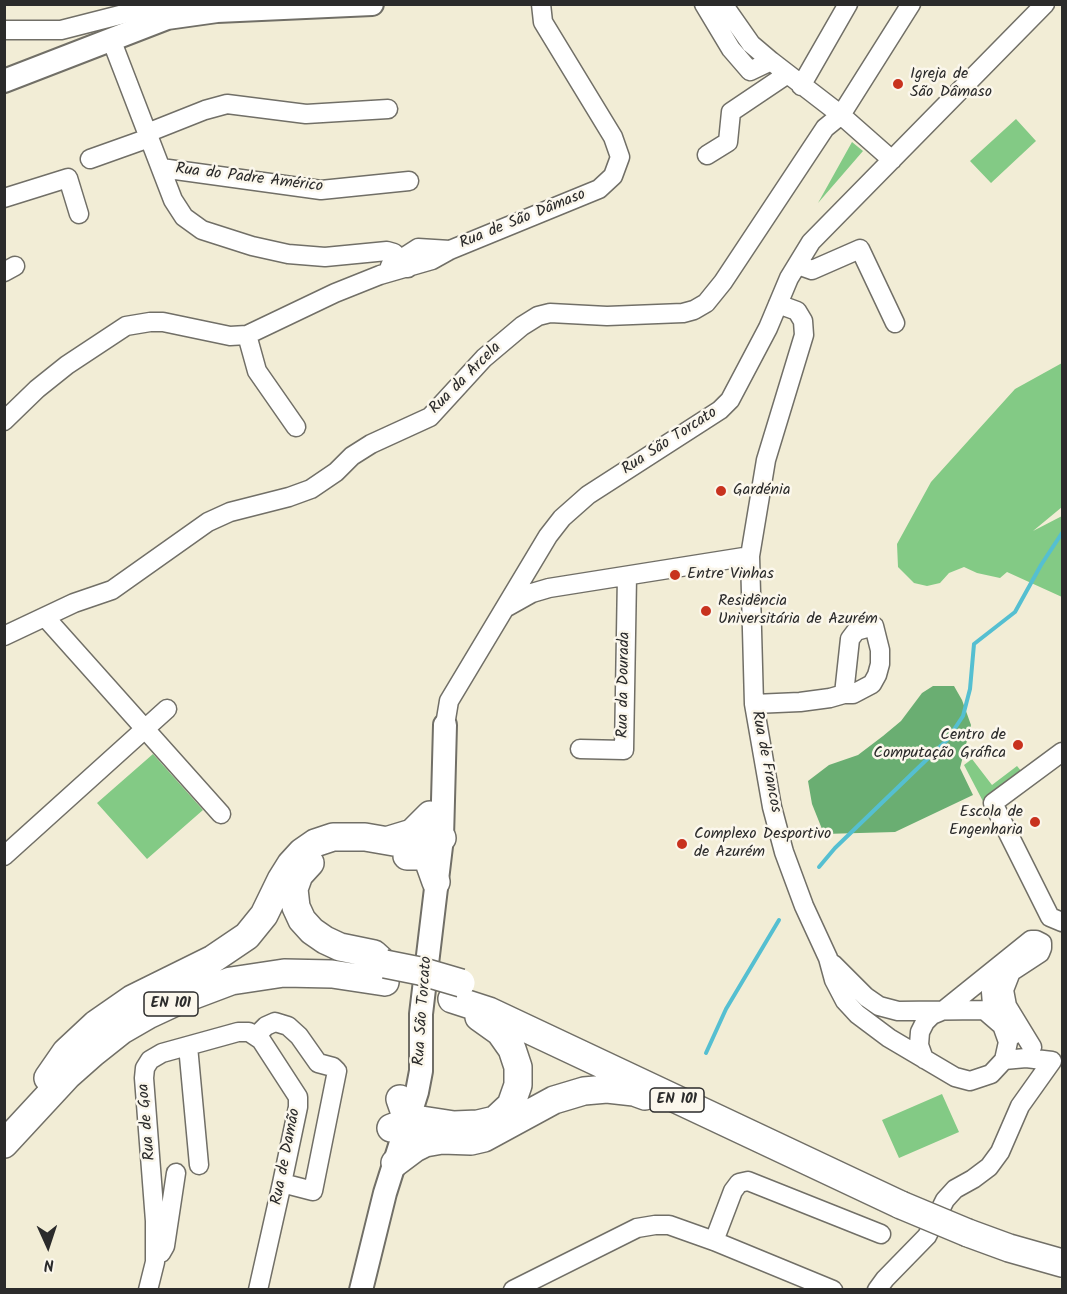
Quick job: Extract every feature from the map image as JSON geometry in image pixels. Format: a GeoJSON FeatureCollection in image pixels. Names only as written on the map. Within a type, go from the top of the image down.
{"type":"FeatureCollection","features":[{"type":"Feature","properties":{"kind":"highway"},"geometry":{"type":"LineString","coordinates":[[385,973],[375,954],[331,944],[312,931],[298,914],[294,889],[304,868],[318,856],[328,852],[391,848],[412,833],[432,836]]}},
{"type":"Feature","properties":{"kind":"highway"},"geometry":{"type":"LineString","coordinates":[[48,1078],[72,1046],[104,1019],[148,990],[227,951],[247,936],[264,915],[291,864],[309,847],[323,840],[342,836],[365,837],[417,856],[432,836]]}},
{"type":"Feature","properties":{"kind":"highway"},"geometry":{"type":"LineString","coordinates":[[428,886],[432,836]]}},
{"type":"Feature","properties":{"kind":"highway"},"geometry":{"type":"LineString","coordinates":[[391,848],[428,886]]}},
{"type":"Feature","properties":{"kind":"highway","name":"EN 101"},"geometry":{"type":"LineString","coordinates":[[4,1126],[80,1047],[140,1007],[174,990],[227,971],[282,961],[334,960],[457,991],[792,1140],[902,1200]]}},
{"type":"Feature","properties":{"kind":"highway","name":"EN 101"},"geometry":{"type":"LineString","coordinates":[[4,1144],[67,1076],[93,1053],[123,1030],[178,1001],[231,981],[284,973],[385,973]]}},
{"type":"Feature","properties":{"kind":"highway"},"geometry":{"type":"LineString","coordinates":[[395,1163],[439,1131],[454,1125],[478,1124],[495,1120],[511,1105],[518,1085],[518,1067],[512,1050],[500,1032],[484,1019],[456,1006],[457,991]]}},
{"type":"Feature","properties":{"kind":"highway","name":"EN 101"},"geometry":{"type":"LineString","coordinates":[[457,991],[489,1011],[680,1101],[902,1200],[969,1227],[1009,1248],[1062,1263]]}},
{"type":"Feature","properties":{"kind":"highway"},"geometry":{"type":"LineString","coordinates":[[404,1110],[427,1111],[439,1131],[471,1141],[484,1138],[554,1100],[584,1091],[608,1089],[634,1092],[662,1102],[680,1101]]}},
{"type":"Feature","properties":{"kind":"highway","name":"EN 101"},"geometry":{"type":"LineString","coordinates":[[969,1227],[1062,1252]]}},
{"type":"Feature","properties":{"kind":"main road"},"geometry":{"type":"LineString","coordinates":[[4,81],[167,18],[217,11],[372,4]]}},
{"type":"Feature","properties":{"kind":"main road","name":"Rua São Torcato"},"geometry":{"type":"LineString","coordinates":[[432,836],[444,725]]}},
{"type":"Feature","properties":{"kind":"main road","name":"Rua São Torcato"},"geometry":{"type":"LineString","coordinates":[[361,1290],[360,1278],[369,1201],[421,1071],[421,1014],[428,886]]}},
{"type":"Feature","properties":{"kind":"main road","name":"Rua São Torcato"},"geometry":{"type":"LineString","coordinates":[[361,1290],[379,1215],[395,1163],[404,1110]]}},
{"type":"Feature","properties":{"kind":"street","name":"Rua de São Dâmaso"},"geometry":{"type":"LineString","coordinates":[[247,335],[304,306],[404,263],[418,248],[450,250],[599,189],[613,176],[620,157],[613,137],[543,22],[541,4]]}},
{"type":"Feature","properties":{"kind":"street"},"geometry":{"type":"LineString","coordinates":[[704,4],[731,49],[750,71],[771,61]]}},
{"type":"Feature","properties":{"kind":"street"},"geometry":{"type":"LineString","coordinates":[[723,4],[752,44],[786,75],[841,116],[892,159]]}},
{"type":"Feature","properties":{"kind":"street"},"geometry":{"type":"LineString","coordinates":[[801,86],[848,4]]}},
{"type":"Feature","properties":{"kind":"street","name":"Rua da Arcela"},"geometry":{"type":"LineString","coordinates":[[4,636],[74,603],[112,590],[208,522],[230,512],[289,497],[310,489],[370,444],[430,417],[484,358],[522,326],[538,316],[550,313],[607,316],[682,313],[694,310],[706,303],[723,282],[825,128],[841,116],[911,4]]}},
{"type":"Feature","properties":{"kind":"street","name":"Rua São Torcato"},"geometry":{"type":"LineString","coordinates":[[444,725],[449,701],[548,536],[574,506],[588,495],[720,410],[730,400],[789,278],[811,242],[1045,4]]}},
{"type":"Feature","properties":{"kind":"street"},"geometry":{"type":"LineString","coordinates":[[4,30],[61,30],[159,5],[174,8],[179,17]]}},
{"type":"Feature","properties":{"kind":"street"},"geometry":{"type":"LineString","coordinates":[[111,39],[173,200],[184,217],[202,230],[252,246],[288,254],[325,257],[387,251],[394,253],[404,263]]}},
{"type":"Feature","properties":{"kind":"street"},"geometry":{"type":"LineString","coordinates":[[707,155],[728,142],[731,112],[786,75]]}},
{"type":"Feature","properties":{"kind":"street"},"geometry":{"type":"LineString","coordinates":[[90,159],[205,110],[227,104],[306,114],[388,109]]}},
{"type":"Feature","properties":{"kind":"street","name":"Rua do Padre Américo"},"geometry":{"type":"LineString","coordinates":[[161,168],[321,190],[409,181]]}},
{"type":"Feature","properties":{"kind":"street"},"geometry":{"type":"LineString","coordinates":[[4,198],[68,178],[79,214]]}},
{"type":"Feature","properties":{"kind":"street"},"geometry":{"type":"LineString","coordinates":[[797,311],[794,295],[796,268],[812,270],[860,249],[895,323]]}},
{"type":"Feature","properties":{"kind":"street"},"geometry":{"type":"LineString","coordinates":[[778,304],[797,311]]}},
{"type":"Feature","properties":{"kind":"street","name":"Rua de Francos"},"geometry":{"type":"LineString","coordinates":[[797,311],[803,321],[804,335],[766,460],[750,556],[754,704],[765,772],[784,852],[804,906],[828,958],[834,980],[845,1001],[856,1014],[889,1038],[924,1059],[955,1077],[970,1082],[991,1074],[1004,1060]]}},
{"type":"Feature","properties":{"kind":"street"},"geometry":{"type":"LineString","coordinates":[[4,422],[67,365],[126,326],[163,322],[230,336],[247,335],[257,372],[278,405],[296,427]]}},
{"type":"Feature","properties":{"kind":"street"},"geometry":{"type":"LineString","coordinates":[[506,607],[532,593],[549,588],[750,556]]}},
{"type":"Feature","properties":{"kind":"street"},"geometry":{"type":"LineString","coordinates":[[534,561],[535,572],[549,588]]}},
{"type":"Feature","properties":{"kind":"street","name":"Rua da Dourada"},"geometry":{"type":"LineString","coordinates":[[580,749],[624,750],[627,576]]}},
{"type":"Feature","properties":{"kind":"street"},"geometry":{"type":"LineString","coordinates":[[45,617],[221,814]]}},
{"type":"Feature","properties":{"kind":"street"},"geometry":{"type":"LineString","coordinates":[[754,704],[800,702],[844,694]]}},
{"type":"Feature","properties":{"kind":"street"},"geometry":{"type":"LineString","coordinates":[[4,856],[167,709]]}},
{"type":"Feature","properties":{"kind":"street"},"geometry":{"type":"LineString","coordinates":[[924,1059],[919,1045],[920,1032],[932,1015],[944,1010],[1031,940],[1039,944],[1051,940],[1062,922],[1050,917],[993,803],[1062,753]]}},
{"type":"Feature","properties":{"kind":"street"},"geometry":{"type":"LineString","coordinates":[[877,1290],[927,1236],[945,1200],[955,1189],[989,1167],[1000,1152],[1020,1106],[1057,1065],[1026,1058],[1004,1060],[1008,1042],[998,1023],[991,992],[998,980],[1040,953],[1039,944]]}},
{"type":"Feature","properties":{"kind":"street","name":"Rua de Francos"},"geometry":{"type":"LineString","coordinates":[[828,958],[866,997],[879,1006],[898,1011],[984,1010],[998,1023],[1057,1065]]}},
{"type":"Feature","properties":{"kind":"street"},"geometry":{"type":"LineString","coordinates":[[1011,972],[1005,990],[1006,1006],[1032,1047]]}},
{"type":"Feature","properties":{"kind":"street"},"geometry":{"type":"LineString","coordinates":[[256,1036],[266,1026],[275,1022],[288,1026],[299,1036],[318,1063],[333,1067],[337,1071],[313,1191],[282,1183]]}},
{"type":"Feature","properties":{"kind":"street","name":"Rua de Goa"},"geometry":{"type":"LineString","coordinates":[[148,1290],[155,1262],[153,1186],[145,1068],[150,1060],[162,1053],[238,1032],[249,1032],[256,1036]]}},
{"type":"Feature","properties":{"kind":"street","name":"Rua de Damão"},"geometry":{"type":"LineString","coordinates":[[256,1036],[298,1097],[298,1107],[258,1290]]}},
{"type":"Feature","properties":{"kind":"street"},"geometry":{"type":"LineString","coordinates":[[188,1046],[199,1165]]}},
{"type":"Feature","properties":{"kind":"street","name":"Rua de Goa"},"geometry":{"type":"LineString","coordinates":[[155,1262],[165,1246],[176,1173]]}},
{"type":"Feature","properties":{"kind":"street"},"geometry":{"type":"LineString","coordinates":[[714,1241],[733,1191],[740,1183],[748,1181],[881,1234]]}},
{"type":"Feature","properties":{"kind":"street"},"geometry":{"type":"LineString","coordinates":[[513,1290],[637,1228],[655,1224],[669,1225],[714,1241],[833,1290]]}},
{"type":"Feature","properties":{"kind":"green space"},"geometry":{"type":"Polygon","coordinates":[[[1016,119],[1036,141],[991,183],[970,161],[1016,119]]]}},
{"type":"Feature","properties":{"kind":"green space"},"geometry":{"type":"Polygon","coordinates":[[[852,142],[863,151],[818,203],[852,142]]]}},
{"type":"Feature","properties":{"kind":"green space"},"geometry":{"type":"Polygon","coordinates":[[[1062,363],[1062,507],[1033,531],[1062,516],[1062,597],[1007,572],[1000,578],[977,573],[964,567],[949,573],[940,583],[927,586],[914,583],[898,567],[897,544],[931,482],[1015,389],[1062,363]]]}},
{"type":"Feature","properties":{"kind":"green space"},"geometry":{"type":"Polygon","coordinates":[[[933,686],[954,686],[962,700],[971,725],[960,768],[973,795],[895,832],[824,834],[812,804],[808,781],[829,765],[858,755],[883,736],[901,721],[922,693],[933,686]]]}},
{"type":"Feature","properties":{"kind":"green space"},"geometry":{"type":"Polygon","coordinates":[[[153,754],[203,810],[147,859],[97,803],[153,754]]]}},
{"type":"Feature","properties":{"kind":"green space"},"geometry":{"type":"Polygon","coordinates":[[[972,759],[992,785],[1017,766],[1022,772],[987,809],[964,765],[972,759]]]}},
{"type":"Feature","properties":{"kind":"green space"},"geometry":{"type":"Polygon","coordinates":[[[942,1094],[959,1132],[899,1158],[882,1120],[942,1094]]]}},
{"type":"Feature","properties":{"kind":"waterway"},"geometry":{"type":"LineString","coordinates":[[819,867],[835,848],[947,740],[963,716],[970,689],[974,644],[1015,612],[1062,533]]}},
{"type":"Feature","properties":{"kind":"waterway"},"geometry":{"type":"LineString","coordinates":[[706,1053],[726,1009],[779,920]]}},
{"type":"Feature","properties":{"kind":"place","name":"Igreja de São Dâmaso"},"geometry":{"type":"Point","coordinates":[898,84]}},
{"type":"Feature","properties":{"kind":"place","name":"Gardénia"},"geometry":{"type":"Point","coordinates":[721,491]}},
{"type":"Feature","properties":{"kind":"place","name":"Entre Vinhas"},"geometry":{"type":"Point","coordinates":[675,575]}},
{"type":"Feature","properties":{"kind":"place","name":"Residência Universitária de Azurém"},"geometry":{"type":"Point","coordinates":[706,611]}},
{"type":"Feature","properties":{"kind":"place","name":"Centro de Computação Gráfica"},"geometry":{"type":"Point","coordinates":[1018,745]}},
{"type":"Feature","properties":{"kind":"place","name":"Escola de Engenharia"},"geometry":{"type":"Point","coordinates":[1035,822]}},
{"type":"Feature","properties":{"kind":"place","name":"Complexo Desportivo de Azurém"},"geometry":{"type":"Point","coordinates":[682,844]}}]}
